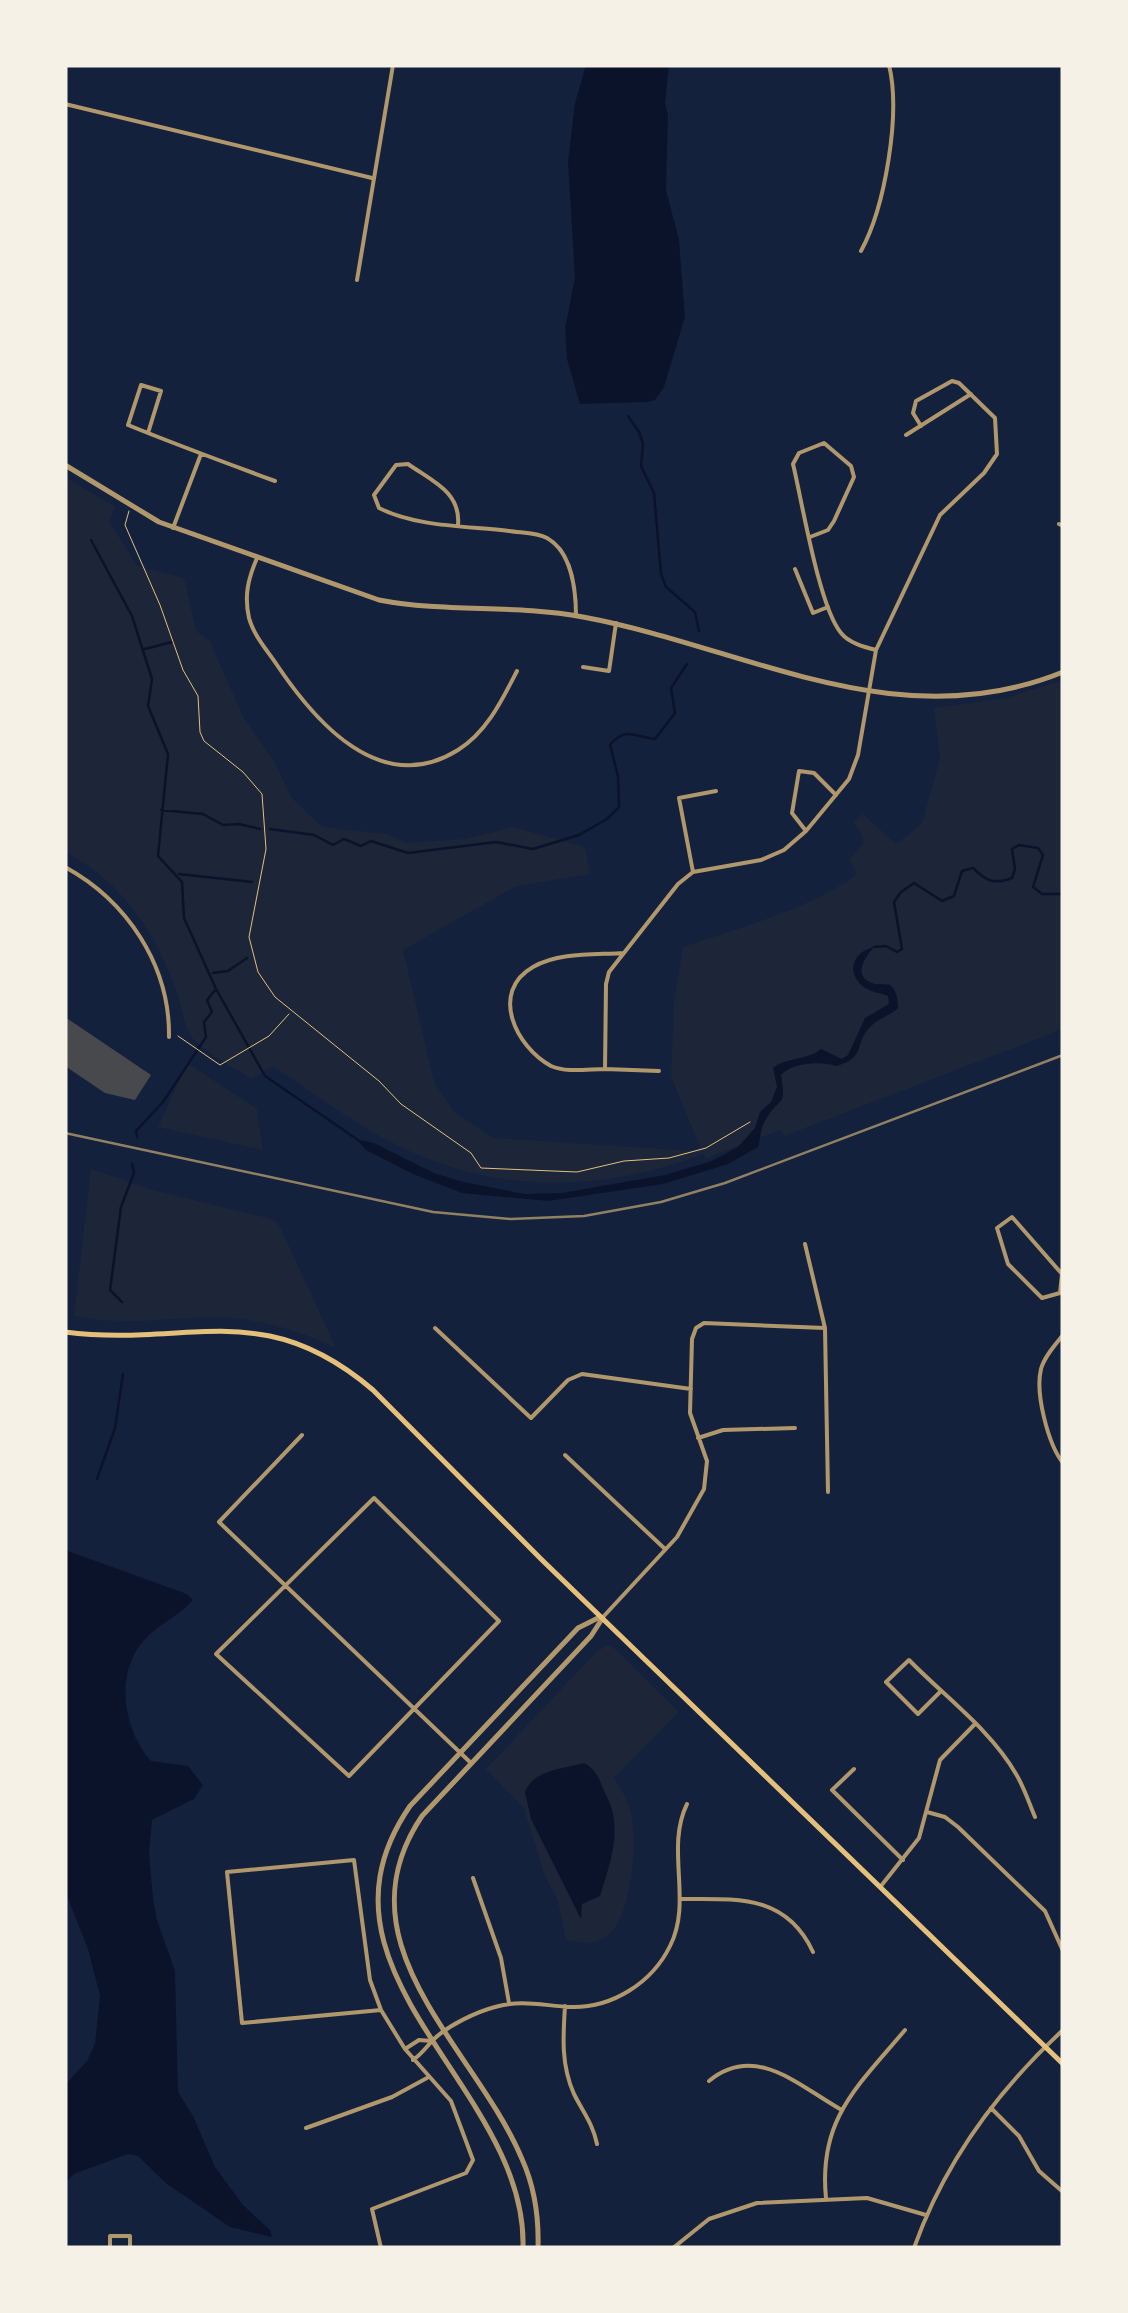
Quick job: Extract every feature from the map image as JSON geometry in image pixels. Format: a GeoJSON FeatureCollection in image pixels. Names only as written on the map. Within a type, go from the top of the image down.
{"type":"FeatureCollection","features":[{"type":"Feature","properties":{"kind":"main road"},"geometry":{"type":"LineString","coordinates":[[65,1332],[108,1336],[237,1330],[278,1337],[320,1354],[372,1390],[487,1507],[1063,2064]]}},
{"type":"Feature","properties":{"kind":"street"},"geometry":{"type":"LineString","coordinates":[[357,280],[393,65]]}},
{"type":"Feature","properties":{"kind":"street"},"geometry":{"type":"LineString","coordinates":[[861,251],[871,228],[895,122],[889,65]]}},
{"type":"Feature","properties":{"kind":"street"},"geometry":{"type":"LineString","coordinates":[[65,104],[372,178]]}},
{"type":"Feature","properties":{"kind":"street"},"geometry":{"type":"LineString","coordinates":[[605,1069],[606,984],[624,952],[678,884],[694,872],[769,857],[784,850],[806,831],[849,779],[858,755],[876,650],[940,515],[984,473],[997,454],[995,418],[952,380],[916,401],[913,413],[921,426]]}},
{"type":"Feature","properties":{"kind":"street"},"geometry":{"type":"LineString","coordinates":[[148,433],[161,391],[140,385],[128,425],[148,433],[201,454],[275,481]]}},
{"type":"Feature","properties":{"kind":"street"},"geometry":{"type":"LineString","coordinates":[[906,435],[971,394]]}},
{"type":"Feature","properties":{"kind":"street"},"geometry":{"type":"LineString","coordinates":[[810,537],[828,530],[834,522],[854,477],[851,466],[824,443],[799,454],[793,464],[810,537],[828,607],[842,634],[860,646],[876,650]]}},
{"type":"Feature","properties":{"kind":"street"},"geometry":{"type":"LineString","coordinates":[[173,528],[201,454]]}},
{"type":"Feature","properties":{"kind":"street"},"geometry":{"type":"LineString","coordinates":[[65,464],[131,507],[173,528],[346,590],[398,604],[576,616],[616,623],[816,682],[870,692],[965,696],[1014,689],[1063,672]]}},
{"type":"Feature","properties":{"kind":"street"},"geometry":{"type":"LineString","coordinates":[[458,524],[460,511],[452,494],[408,464],[396,465],[374,495],[379,508],[395,516],[551,540],[567,563],[576,596],[576,616]]}},
{"type":"Feature","properties":{"kind":"street"},"geometry":{"type":"LineString","coordinates":[[256,558],[246,591],[250,621],[257,636],[306,706],[337,736],[364,754],[392,763],[422,765],[459,750],[493,716],[517,670]]}},
{"type":"Feature","properties":{"kind":"street"},"geometry":{"type":"LineString","coordinates":[[795,569],[814,613],[828,607]]}},
{"type":"Feature","properties":{"kind":"street"},"geometry":{"type":"LineString","coordinates":[[584,667],[608,671],[616,623]]}},
{"type":"Feature","properties":{"kind":"street"},"geometry":{"type":"LineString","coordinates":[[806,831],[792,813],[799,771],[814,774],[836,795]]}},
{"type":"Feature","properties":{"kind":"street"},"geometry":{"type":"LineString","coordinates":[[694,872],[679,798],[716,791]]}},
{"type":"Feature","properties":{"kind":"street"},"geometry":{"type":"LineString","coordinates":[[65,866],[112,901],[138,932],[168,1002],[169,1037]]}},
{"type":"Feature","properties":{"kind":"street"},"geometry":{"type":"LineString","coordinates":[[624,952],[557,958],[530,968],[519,978],[509,1007],[518,1034],[551,1066],[658,1071]]}},
{"type":"Feature","properties":{"kind":"street"},"geometry":{"type":"LineString","coordinates":[[1012,1218],[1062,1274],[1061,1294],[1042,1298],[1008,1264],[997,1228],[1012,1218]]}},
{"type":"Feature","properties":{"kind":"street"},"geometry":{"type":"LineString","coordinates":[[805,1244],[825,1328],[828,1492]]}},
{"type":"Feature","properties":{"kind":"street"},"geometry":{"type":"LineString","coordinates":[[538,2248],[538,2210],[524,2161],[412,1976],[399,1944],[395,1912],[397,1876],[413,1829],[591,1636],[603,1616],[684,1528],[704,1489],[708,1461],[690,1413],[692,1339],[696,1328],[704,1324],[825,1328]]}},
{"type":"Feature","properties":{"kind":"street"},"geometry":{"type":"LineString","coordinates":[[435,1328],[531,1418],[568,1380],[582,1374],[691,1390]]}},
{"type":"Feature","properties":{"kind":"street"},"geometry":{"type":"LineString","coordinates":[[1063,1335],[1040,1371],[1046,1431],[1052,1450],[1063,1463]]}},
{"type":"Feature","properties":{"kind":"street"},"geometry":{"type":"LineString","coordinates":[[698,1438],[723,1430],[795,1428]]}},
{"type":"Feature","properties":{"kind":"street"},"geometry":{"type":"LineString","coordinates":[[302,1435],[220,1522],[471,1764]]}},
{"type":"Feature","properties":{"kind":"street"},"geometry":{"type":"LineString","coordinates":[[565,1454],[666,1549]]}},
{"type":"Feature","properties":{"kind":"street"},"geometry":{"type":"LineString","coordinates":[[374,1498],[500,1620],[416,1710],[349,1776],[216,1654],[374,1498]]}},
{"type":"Feature","properties":{"kind":"street"},"geometry":{"type":"LineString","coordinates":[[523,2248],[522,2212],[509,2167],[398,1982],[384,1948],[379,1912],[382,1873],[400,1821],[578,1628],[603,1616]]}},
{"type":"Feature","properties":{"kind":"street"},"geometry":{"type":"LineString","coordinates":[[940,1692],[918,1714],[886,1682],[909,1660],[974,1725],[1017,1775],[1034,1817]]}},
{"type":"Feature","properties":{"kind":"street"},"geometry":{"type":"LineString","coordinates":[[880,1888],[918,1838],[940,1760],[974,1725]]}},
{"type":"Feature","properties":{"kind":"street"},"geometry":{"type":"LineString","coordinates":[[854,1770],[832,1790],[904,1860]]}},
{"type":"Feature","properties":{"kind":"street"},"geometry":{"type":"LineString","coordinates":[[405,2049],[418,2040],[432,2040],[470,2017],[509,2004],[565,2006],[608,2002],[647,1978],[673,1940],[680,1918],[677,1828],[687,1804]]}},
{"type":"Feature","properties":{"kind":"street"},"geometry":{"type":"LineString","coordinates":[[927,1812],[958,1827],[1045,1910],[1063,1951]]}},
{"type":"Feature","properties":{"kind":"street"},"geometry":{"type":"LineString","coordinates":[[380,2010],[242,2024],[227,1872],[354,1860],[370,1980],[380,2010],[426,2078],[451,2101],[473,2160],[466,2173],[372,2209],[381,2248]]}},
{"type":"Feature","properties":{"kind":"street"},"geometry":{"type":"LineString","coordinates":[[473,1878],[500,1958],[509,2004]]}},
{"type":"Feature","properties":{"kind":"street"},"geometry":{"type":"LineString","coordinates":[[681,1899],[738,1899],[767,1906],[803,1930],[814,1952]]}},
{"type":"Feature","properties":{"kind":"street"},"geometry":{"type":"LineString","coordinates":[[565,2006],[562,2042],[566,2068],[574,2094],[591,2121],[597,2144]]}},
{"type":"Feature","properties":{"kind":"street"},"geometry":{"type":"LineString","coordinates":[[826,2198],[827,2146],[840,2110],[905,2030]]}},
{"type":"Feature","properties":{"kind":"street"},"geometry":{"type":"LineString","coordinates":[[914,2248],[926,2215],[953,2164],[990,2108],[1063,2030]]}},
{"type":"Feature","properties":{"kind":"street"},"geometry":{"type":"LineString","coordinates":[[413,2060],[427,2051],[432,2040]]}},
{"type":"Feature","properties":{"kind":"street"},"geometry":{"type":"LineString","coordinates":[[709,2081],[725,2068],[760,2066],[840,2110]]}},
{"type":"Feature","properties":{"kind":"street"},"geometry":{"type":"LineString","coordinates":[[306,2128],[410,2090],[426,2078]]}},
{"type":"Feature","properties":{"kind":"street"},"geometry":{"type":"LineString","coordinates":[[990,2108],[1020,2136],[1039,2171],[1063,2192]]}},
{"type":"Feature","properties":{"kind":"street"},"geometry":{"type":"LineString","coordinates":[[674,2248],[700,2225],[734,2208],[826,2198],[876,2199],[926,2215]]}},
{"type":"Feature","properties":{"kind":"street"},"geometry":{"type":"LineString","coordinates":[[110,2248],[110,2236],[130,2236],[130,2248]]}},
{"type":"Feature","properties":{"kind":"path"},"geometry":{"type":"LineString","coordinates":[[131,507],[125,525],[183,670],[198,696],[200,732],[214,751],[243,772],[262,794],[266,849],[250,920],[251,952],[267,988],[379,1081],[400,1104],[471,1153],[481,1168],[576,1172],[669,1158],[706,1148],[750,1122]]}},
{"type":"Feature","properties":{"kind":"path"},"geometry":{"type":"LineString","coordinates":[[169,1026],[190,1047],[220,1065],[261,1042],[292,1011]]}},
{"type":"Feature","properties":{"kind":"shaded area"},"geometry":{"type":"Polygon","coordinates":[[[586,65],[669,65],[665,103],[666,190],[679,240],[685,317],[664,387],[655,400],[648,402],[580,404],[567,359],[565,329],[575,277],[568,162],[575,103],[586,65]]]}},
{"type":"Feature","properties":{"kind":"shaded area"},"geometry":{"type":"Polygon","coordinates":[[[65,477],[115,507],[109,521],[137,566],[184,578],[196,631],[210,641],[243,717],[275,763],[291,797],[322,827],[386,834],[406,843],[466,839],[513,827],[585,847],[590,874],[516,886],[403,950],[434,1082],[454,1112],[493,1138],[695,1151],[700,1147],[671,1076],[674,1003],[683,947],[797,907],[857,874],[849,860],[864,843],[853,823],[863,814],[896,844],[922,824],[940,758],[934,708],[1006,698],[1063,680],[1063,1029],[784,1136],[781,1130],[706,1158],[703,1154],[665,1167],[588,1181],[510,1180],[471,1173],[397,1145],[273,1066],[251,1079],[193,1039],[167,966],[146,927],[103,877],[65,852],[65,477]]]}},
{"type":"Feature","properties":{"kind":"shaded area"},"geometry":{"type":"Polygon","coordinates":[[[874,947],[863,962],[862,973],[868,981],[892,987],[898,1008],[871,1026],[856,1054],[846,1062],[836,1066],[800,1065],[781,1075],[782,1098],[763,1124],[758,1147],[728,1164],[663,1184],[548,1201],[462,1193],[413,1174],[366,1150],[356,1139],[374,1143],[434,1173],[525,1194],[562,1193],[665,1175],[712,1161],[738,1147],[755,1128],[760,1112],[771,1102],[777,1087],[773,1068],[821,1049],[842,1059],[848,1055],[865,1018],[889,1004],[888,996],[865,988],[853,970],[856,958],[874,947]]]}},
{"type":"Feature","properties":{"kind":"shaded area"},"geometry":{"type":"Polygon","coordinates":[[[187,1063],[257,1109],[263,1150],[158,1127],[187,1063]]]}},
{"type":"Feature","properties":{"kind":"shaded area"},"geometry":{"type":"Polygon","coordinates":[[[91,1169],[152,1190],[272,1219],[279,1225],[336,1348],[285,1328],[245,1319],[115,1321],[74,1316],[91,1169]]]}},
{"type":"Feature","properties":{"kind":"shaded area"},"geometry":{"type":"Polygon","coordinates":[[[65,1550],[187,1594],[193,1600],[145,1639],[135,1652],[126,1684],[126,1701],[134,1734],[151,1761],[188,1766],[203,1785],[194,1799],[152,1820],[149,1853],[157,1920],[175,1971],[178,2092],[215,2167],[272,2237],[230,2227],[167,2184],[138,2156],[128,2154],[74,2174],[65,2183],[65,2085],[87,2061],[95,2044],[100,1996],[88,1949],[65,1891],[65,1550]]]}},
{"type":"Feature","properties":{"kind":"shaded area"},"geometry":{"type":"Polygon","coordinates":[[[608,1646],[679,1712],[614,1778],[628,1802],[632,1819],[633,1856],[627,1897],[614,1929],[599,1940],[581,1942],[566,1940],[558,1901],[545,1876],[524,1808],[486,1769],[598,1650],[608,1646]]]}},
{"type":"Feature","properties":{"kind":"shaded area"},"geometry":{"type":"Polygon","coordinates":[[[584,1763],[600,1781],[611,1807],[615,1833],[600,1896],[582,1904],[581,1919],[531,1819],[525,1792],[542,1774],[584,1763]]]}},
{"type":"Feature","properties":{"kind":"building"},"geometry":{"type":"Polygon","coordinates":[[[65,1017],[151,1075],[135,1100],[105,1093],[65,1066],[65,1017]]]}},
{"type":"Feature","properties":{"kind":"waterway"},"geometry":{"type":"LineString","coordinates":[[628,416],[639,432],[643,444],[641,466],[654,493],[661,574],[666,587],[695,612],[699,631]]}},
{"type":"Feature","properties":{"kind":"waterway"},"geometry":{"type":"LineString","coordinates":[[91,540],[132,616],[152,679],[148,706],[168,754],[158,856],[182,882],[184,918],[216,989],[265,1076],[358,1140]]}},
{"type":"Feature","properties":{"kind":"waterway"},"geometry":{"type":"LineString","coordinates":[[145,649],[172,642]]}},
{"type":"Feature","properties":{"kind":"waterway"},"geometry":{"type":"LineString","coordinates":[[270,829],[314,835],[333,845],[344,839],[361,846],[371,841],[408,853],[496,842],[533,849],[579,835],[619,807],[618,776],[610,745],[626,734],[655,739],[675,713],[671,688],[687,664]]}},
{"type":"Feature","properties":{"kind":"waterway"},"geometry":{"type":"LineString","coordinates":[[161,810],[203,814],[223,825],[260,829]]}},
{"type":"Feature","properties":{"kind":"waterway"},"geometry":{"type":"LineString","coordinates":[[874,947],[886,946],[897,952],[902,949],[894,902],[901,892],[914,883],[942,901],[954,896],[962,871],[973,868],[991,880],[1012,878],[1012,849],[1019,845],[1038,848],[1043,855],[1033,887],[1042,894],[1063,894]]}},
{"type":"Feature","properties":{"kind":"waterway"},"geometry":{"type":"LineString","coordinates":[[179,874],[252,882]]}},
{"type":"Feature","properties":{"kind":"waterway"},"geometry":{"type":"LineString","coordinates":[[213,973],[228,971],[247,958]]}},
{"type":"Feature","properties":{"kind":"waterway"},"geometry":{"type":"LineString","coordinates":[[137,1137],[136,1131],[163,1102],[206,1037],[204,1022],[212,1012],[207,1000],[216,989]]}},
{"type":"Feature","properties":{"kind":"waterway"},"geometry":{"type":"LineString","coordinates":[[122,1302],[110,1290],[121,1207],[134,1173],[132,1164]]}},
{"type":"Feature","properties":{"kind":"waterway"},"geometry":{"type":"LineString","coordinates":[[97,1479],[115,1428],[123,1374]]}},
{"type":"Feature","properties":{"kind":"railway"},"geometry":{"type":"LineString","coordinates":[[65,1133],[433,1212],[511,1219],[584,1216],[661,1202],[725,1183],[1063,1055]]}}]}
